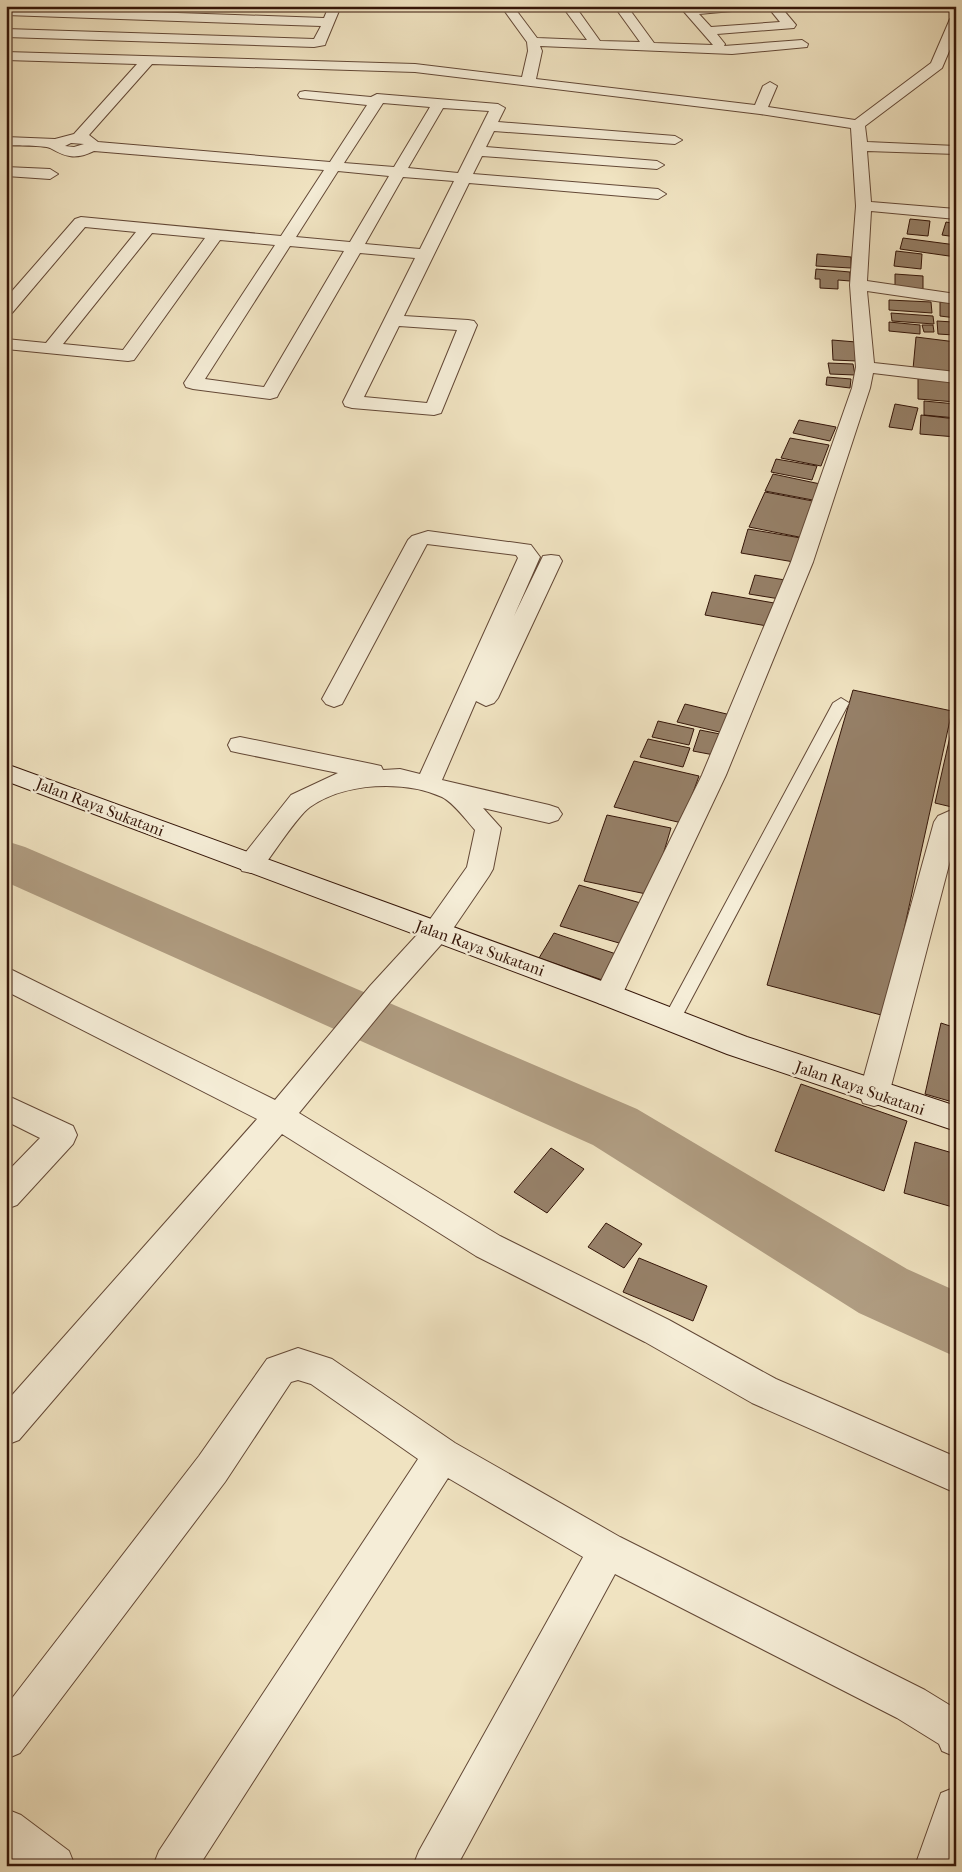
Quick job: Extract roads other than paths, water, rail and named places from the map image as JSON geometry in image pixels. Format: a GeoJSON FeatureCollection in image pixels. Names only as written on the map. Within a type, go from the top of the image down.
{"type":"FeatureCollection","features":[{"type":"Feature","properties":{"kind":"street"},"geometry":{"type":"LineString","coordinates":[[216,18],[224,6]]}},
{"type":"Feature","properties":{"kind":"street"},"geometry":{"type":"LineString","coordinates":[[272,20],[279,6]]}},
{"type":"Feature","properties":{"kind":"street"},"geometry":{"type":"LineString","coordinates":[[6,33],[314,43],[320,42],[335,6]]}},
{"type":"Feature","properties":{"kind":"street"},"geometry":{"type":"LineString","coordinates":[[507,6],[533,42],[535,51],[528,82]]}},
{"type":"Feature","properties":{"kind":"street"},"geometry":{"type":"LineString","coordinates":[[568,6],[596,44]]}},
{"type":"Feature","properties":{"kind":"street"},"geometry":{"type":"LineString","coordinates":[[620,6],[649,45]]}},
{"type":"Feature","properties":{"kind":"street"},"geometry":{"type":"LineString","coordinates":[[687,8],[743,6]]}},
{"type":"Feature","properties":{"kind":"street"},"geometry":{"type":"LineString","coordinates":[[708,31],[790,25],[773,6]]}},
{"type":"Feature","properties":{"kind":"street"},"geometry":{"type":"LineString","coordinates":[[687,8],[724,50]]}},
{"type":"Feature","properties":{"kind":"street"},"geometry":{"type":"LineString","coordinates":[[6,11],[48,9],[167,11],[216,18],[327,22]]}},
{"type":"Feature","properties":{"kind":"street"},"geometry":{"type":"LineString","coordinates":[[82,36],[102,10]]}},
{"type":"Feature","properties":{"kind":"street"},"geometry":{"type":"LineString","coordinates":[[6,56],[415,68],[760,110],[858,125],[946,66],[954,26]]}},
{"type":"Feature","properties":{"kind":"street"},"geometry":{"type":"LineString","coordinates":[[533,42],[649,45],[724,50],[802,44]]}},
{"type":"Feature","properties":{"kind":"street"},"geometry":{"type":"LineString","coordinates":[[6,141],[79,151],[149,59]]}},
{"type":"Feature","properties":{"kind":"street"},"geometry":{"type":"LineString","coordinates":[[760,110],[770,86]]}},
{"type":"Feature","properties":{"kind":"street"},"geometry":{"type":"LineString","coordinates":[[305,94],[376,102]]}},
{"type":"Feature","properties":{"kind":"street"},"geometry":{"type":"LineString","coordinates":[[391,320],[468,325],[434,409],[352,402],[391,320],[498,108],[439,103],[377,98],[193,383],[270,393],[439,103]]}},
{"type":"Feature","properties":{"kind":"street"},"geometry":{"type":"LineString","coordinates":[[608,995],[714,775],[798,572],[861,388],[865,367],[858,285],[864,206],[858,125]]}},
{"type":"Feature","properties":{"kind":"street"},"geometry":{"type":"LineString","coordinates":[[85,142],[334,167],[654,194],[657,165],[669,140],[489,126]]}},
{"type":"Feature","properties":{"kind":"street"},"geometry":{"type":"LineString","coordinates":[[859,146],[956,150]]}},
{"type":"Feature","properties":{"kind":"street"},"geometry":{"type":"LineString","coordinates":[[6,171],[45,179],[63,148]]}},
{"type":"Feature","properties":{"kind":"street"},"geometry":{"type":"LineString","coordinates":[[477,151],[657,165]]}},
{"type":"Feature","properties":{"kind":"street"},"geometry":{"type":"LineString","coordinates":[[864,206],[956,214]]}},
{"type":"Feature","properties":{"kind":"street"},"geometry":{"type":"LineString","coordinates":[[6,309],[81,222],[424,254]]}},
{"type":"Feature","properties":{"kind":"street"},"geometry":{"type":"LineString","coordinates":[[50,348],[148,228]]}},
{"type":"Feature","properties":{"kind":"street"},"geometry":{"type":"LineString","coordinates":[[115,374],[216,234]]}},
{"type":"Feature","properties":{"kind":"street"},"geometry":{"type":"LineString","coordinates":[[858,285],[956,299]]}},
{"type":"Feature","properties":{"kind":"street"},"geometry":{"type":"LineString","coordinates":[[6,344],[128,356]]}},
{"type":"Feature","properties":{"kind":"street"},"geometry":{"type":"LineString","coordinates":[[865,367],[956,378]]}},
{"type":"Feature","properties":{"kind":"street"},"geometry":{"type":"LineString","coordinates":[[334,699],[419,540],[428,537],[523,550],[529,557],[441,789]]}},
{"type":"Feature","properties":{"kind":"street"},"geometry":{"type":"LineString","coordinates":[[441,789],[551,561]]}},
{"type":"Feature","properties":{"kind":"street"},"geometry":{"type":"LineString","coordinates":[[240,745],[400,777],[441,789],[549,814]]}},
{"type":"Feature","properties":{"kind":"street","name":"Jalan Raya Sukatani"},"geometry":{"type":"LineString","coordinates":[[6,772],[608,995],[671,1021],[874,1094],[956,1119]]}},
{"type":"Feature","properties":{"kind":"street"},"geometry":{"type":"LineString","coordinates":[[251,864],[300,801],[345,780],[400,777]]}},
{"type":"Feature","properties":{"kind":"street"},"geometry":{"type":"LineString","coordinates":[[6,1428],[279,1116],[308,1078],[436,932],[480,869],[488,828],[441,789]]}},
{"type":"Feature","properties":{"kind":"street"},"geometry":{"type":"LineString","coordinates":[[874,1094],[947,822],[956,817]]}},
{"type":"Feature","properties":{"kind":"street"},"geometry":{"type":"LineString","coordinates":[[6,978],[279,1116],[488,1246],[657,1331],[764,1391],[956,1475]]}},
{"type":"Feature","properties":{"kind":"street"},"geometry":{"type":"LineString","coordinates":[[6,1107],[62,1135],[6,1195]]}},
{"type":"Feature","properties":{"kind":"street"},"geometry":{"type":"LineString","coordinates":[[6,1739],[212,1469],[279,1370],[298,1364],[320,1370],[442,1456],[607,1550],[911,1704],[952,1730],[956,1737]]}},
{"type":"Feature","properties":{"kind":"street"},"geometry":{"type":"LineString","coordinates":[[174,1866],[442,1456]]}},
{"type":"Feature","properties":{"kind":"street"},"geometry":{"type":"LineString","coordinates":[[434,1866],[607,1550]]}},
{"type":"Feature","properties":{"kind":"street"},"geometry":{"type":"LineString","coordinates":[[936,1866],[956,1808]]}},
{"type":"Feature","properties":{"kind":"street"},"geometry":{"type":"LineString","coordinates":[[6,1830],[54,1866]]}},
{"type":"Feature","properties":{"kind":"lane"},"geometry":{"type":"LineString","coordinates":[[671,1021],[841,703]]}},
{"type":"Feature","properties":{"kind":"waterway"},"geometry":{"type":"LineString","coordinates":[[6,860],[615,1127],[883,1291],[956,1325]]}}]}
